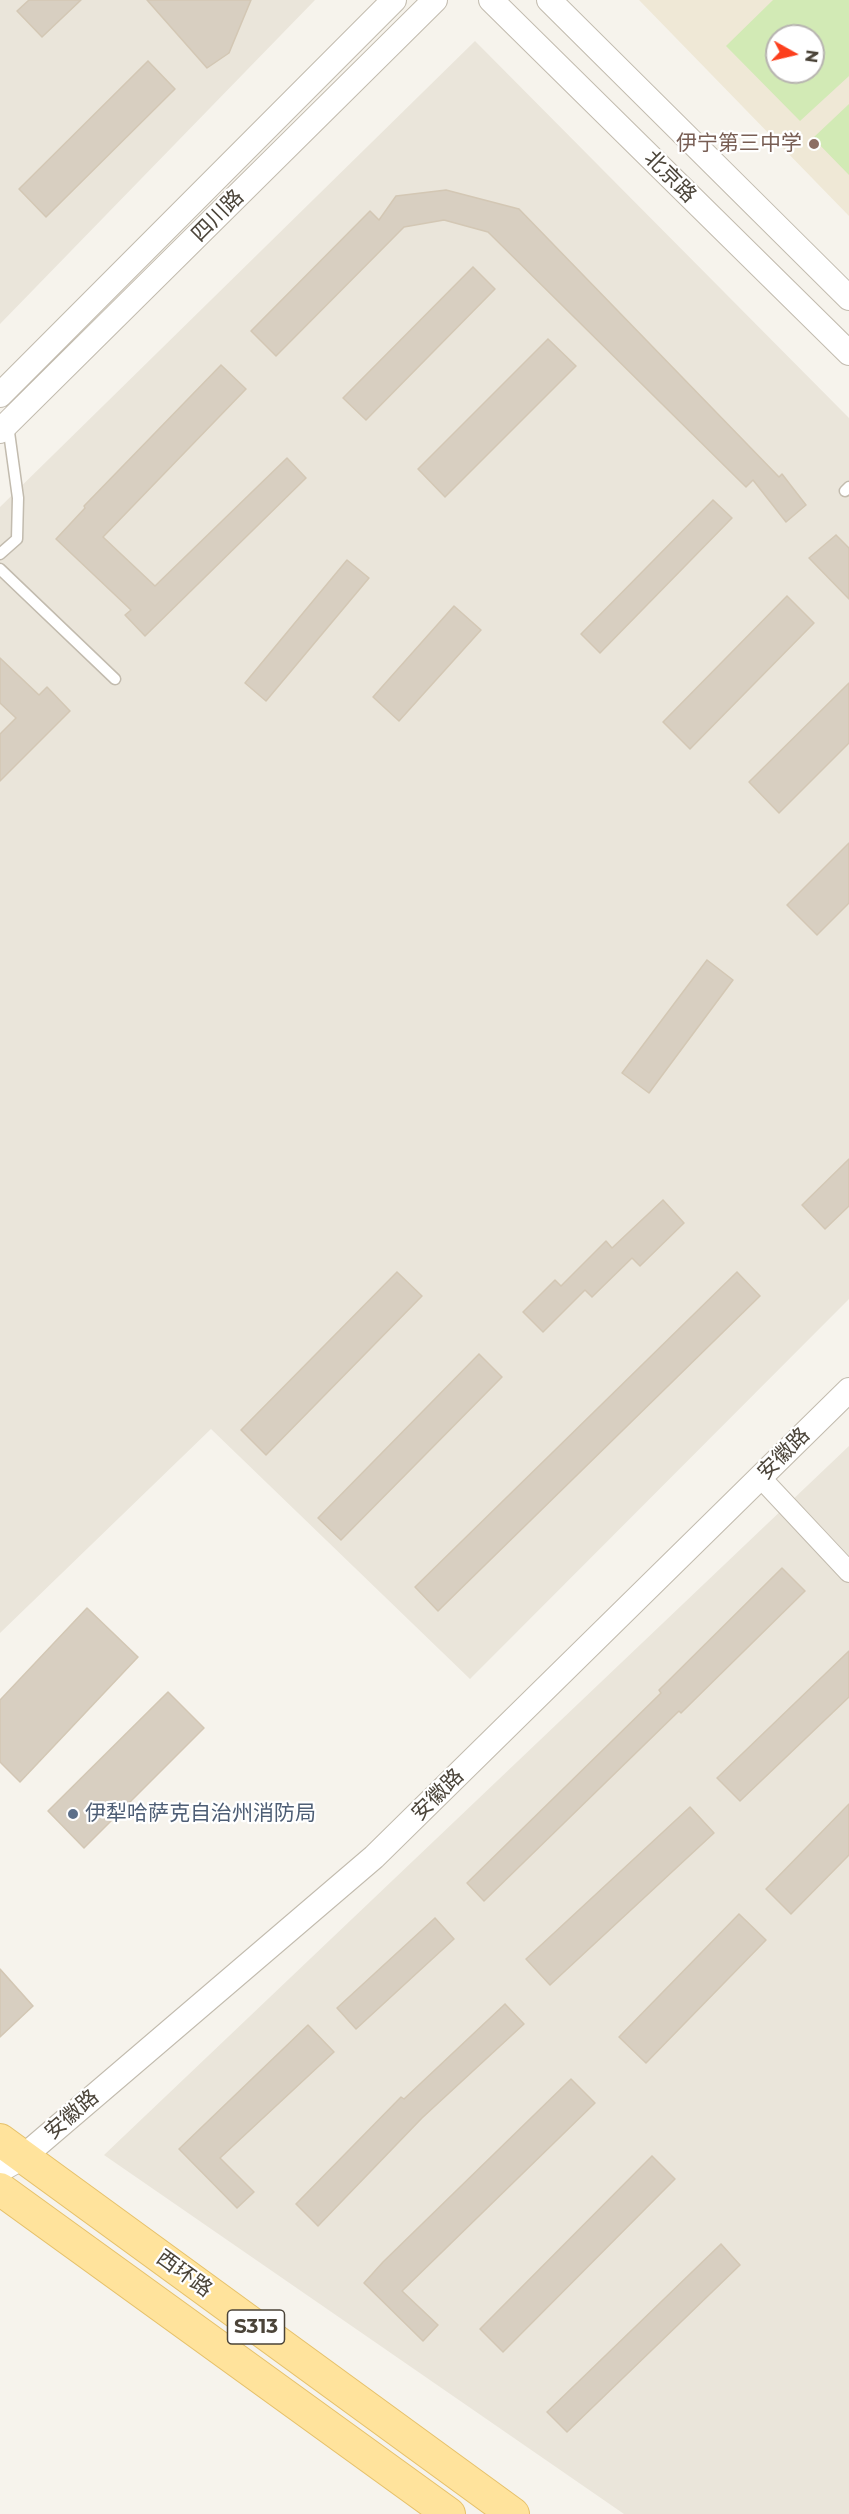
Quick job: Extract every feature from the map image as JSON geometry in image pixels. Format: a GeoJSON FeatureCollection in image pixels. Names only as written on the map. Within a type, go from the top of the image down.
{"type":"FeatureCollection","features":[{"type":"Feature","properties":{"kind":"main road","name":"西环路"},"geometry":{"type":"LineString","coordinates":[[8,2156],[513,2514]]}},
{"type":"Feature","properties":{"kind":"main road","name":"西环路"},"geometry":{"type":"LineString","coordinates":[[0,2188],[449,2514]]}},
{"type":"Feature","properties":{"kind":"street","name":"四川路"},"geometry":{"type":"LineString","coordinates":[[0,394],[394,0]]}},
{"type":"Feature","properties":{"kind":"street","name":"四川路"},"geometry":{"type":"LineString","coordinates":[[4,427],[435,0]]}},
{"type":"Feature","properties":{"kind":"street","name":"北京路"},"geometry":{"type":"LineString","coordinates":[[491,0],[849,353]]}},
{"type":"Feature","properties":{"kind":"street","name":"北京路"},"geometry":{"type":"LineString","coordinates":[[549,0],[849,298]]}},
{"type":"Feature","properties":{"kind":"street","name":"安徽路"},"geometry":{"type":"LineString","coordinates":[[8,2156],[374,1857],[849,1390]]}},
{"type":"Feature","properties":{"kind":"street"},"geometry":{"type":"LineString","coordinates":[[760,1477],[849,1572]]}},
{"type":"Feature","properties":{"kind":"lane"},"geometry":{"type":"LineString","coordinates":[[0,554],[17,539],[18,498],[4,427]]}},
{"type":"Feature","properties":{"kind":"lane"},"geometry":{"type":"LineString","coordinates":[[0,569],[115,679]]}},
{"type":"Feature","properties":{"kind":"shaded area"},"geometry":{"type":"Polygon","coordinates":[[[0,0],[315,0],[0,324],[0,0]]]}},
{"type":"Feature","properties":{"kind":"shaded area","name":"伊宁第三中学"},"geometry":{"type":"Polygon","coordinates":[[[639,0],[849,0],[849,216],[639,0]]]}},
{"type":"Feature","properties":{"kind":"shaded area"},"geometry":{"type":"Polygon","coordinates":[[[475,41],[849,418],[849,1299],[470,1679],[211,1429],[0,1633],[0,507],[475,41]]]}},
{"type":"Feature","properties":{"kind":"shaded area"},"geometry":{"type":"Polygon","coordinates":[[[849,1446],[849,2514],[624,2514],[104,2155],[849,1446]]]}},
{"type":"Feature","properties":{"kind":"green space"},"geometry":{"type":"Polygon","coordinates":[[[773,0],[849,0],[849,76],[800,121],[726,46],[773,0]]]}},
{"type":"Feature","properties":{"kind":"green space"},"geometry":{"type":"Polygon","coordinates":[[[849,104],[849,175],[813,138],[849,104]]]}},
{"type":"Feature","properties":{"kind":"building"},"geometry":{"type":"Polygon","coordinates":[[[29,0],[81,0],[42,37],[17,11],[29,0]]]}},
{"type":"Feature","properties":{"kind":"building"},"geometry":{"type":"Polygon","coordinates":[[[147,0],[251,0],[229,53],[207,68],[147,0]]]}},
{"type":"Feature","properties":{"kind":"building"},"geometry":{"type":"Polygon","coordinates":[[[148,61],[175,89],[46,217],[19,189],[148,61]]]}},
{"type":"Feature","properties":{"kind":"building"},"geometry":{"type":"Polygon","coordinates":[[[446,190],[519,209],[779,477],[782,474],[806,505],[786,522],[753,480],[746,487],[488,232],[444,220],[404,227],[276,356],[251,331],[370,211],[379,220],[396,196],[446,190]]]}},
{"type":"Feature","properties":{"kind":"building"},"geometry":{"type":"Polygon","coordinates":[[[473,267],[495,289],[366,420],[343,398],[473,267]]]}},
{"type":"Feature","properties":{"kind":"building"},"geometry":{"type":"Polygon","coordinates":[[[548,339],[576,366],[445,497],[418,469],[548,339]]]}},
{"type":"Feature","properties":{"kind":"building"},"geometry":{"type":"Polygon","coordinates":[[[221,365],[246,389],[103,537],[155,586],[287,458],[306,478],[145,636],[125,615],[131,610],[56,539],[85,508],[84,506],[221,365]]]}},
{"type":"Feature","properties":{"kind":"building"},"geometry":{"type":"Polygon","coordinates":[[[713,500],[732,518],[600,653],[581,634],[713,500]]]}},
{"type":"Feature","properties":{"kind":"building"},"geometry":{"type":"Polygon","coordinates":[[[836,535],[849,548],[849,599],[809,558],[836,535]]]}},
{"type":"Feature","properties":{"kind":"building"},"geometry":{"type":"Polygon","coordinates":[[[347,560],[369,578],[266,701],[245,683],[347,560]]]}},
{"type":"Feature","properties":{"kind":"building"},"geometry":{"type":"Polygon","coordinates":[[[787,596],[814,623],[690,749],[663,722],[787,596]]]}},
{"type":"Feature","properties":{"kind":"building"},"geometry":{"type":"Polygon","coordinates":[[[454,606],[481,630],[399,721],[373,697],[454,606]]]}},
{"type":"Feature","properties":{"kind":"building"},"geometry":{"type":"Polygon","coordinates":[[[0,658],[39,695],[47,687],[70,711],[0,781],[0,734],[16,718],[0,703],[0,658]]]}},
{"type":"Feature","properties":{"kind":"building"},"geometry":{"type":"Polygon","coordinates":[[[849,683],[849,743],[779,813],[749,782],[849,683]]]}},
{"type":"Feature","properties":{"kind":"building"},"geometry":{"type":"Polygon","coordinates":[[[849,843],[849,903],[817,935],[787,905],[849,843]]]}},
{"type":"Feature","properties":{"kind":"building"},"geometry":{"type":"Polygon","coordinates":[[[707,960],[733,980],[649,1093],[622,1073],[707,960]]]}},
{"type":"Feature","properties":{"kind":"building"},"geometry":{"type":"Polygon","coordinates":[[[849,1159],[849,1206],[825,1229],[802,1205],[849,1159]]]}},
{"type":"Feature","properties":{"kind":"building"},"geometry":{"type":"Polygon","coordinates":[[[663,1200],[684,1223],[640,1266],[632,1258],[592,1297],[585,1290],[543,1332],[523,1312],[555,1280],[561,1286],[606,1241],[612,1248],[663,1200]]]}},
{"type":"Feature","properties":{"kind":"building"},"geometry":{"type":"Polygon","coordinates":[[[397,1272],[422,1296],[266,1455],[241,1430],[397,1272]]]}},
{"type":"Feature","properties":{"kind":"building"},"geometry":{"type":"Polygon","coordinates":[[[737,1272],[760,1296],[438,1611],[415,1587],[737,1272]]]}},
{"type":"Feature","properties":{"kind":"building"},"geometry":{"type":"Polygon","coordinates":[[[479,1354],[502,1377],[341,1540],[318,1518],[479,1354]]]}},
{"type":"Feature","properties":{"kind":"building"},"geometry":{"type":"Polygon","coordinates":[[[782,1568],[805,1591],[484,1901],[467,1883],[661,1693],[659,1690],[782,1568]]]}},
{"type":"Feature","properties":{"kind":"building"},"geometry":{"type":"Polygon","coordinates":[[[87,1608],[138,1657],[20,1782],[0,1762],[0,1700],[87,1608]]]}},
{"type":"Feature","properties":{"kind":"building"},"geometry":{"type":"Polygon","coordinates":[[[849,1651],[849,1697],[740,1801],[717,1778],[849,1651]]]}},
{"type":"Feature","properties":{"kind":"building"},"geometry":{"type":"Polygon","coordinates":[[[168,1692],[204,1728],[84,1848],[48,1811],[168,1692]]]}},
{"type":"Feature","properties":{"kind":"building"},"geometry":{"type":"Polygon","coordinates":[[[849,1804],[849,1855],[791,1914],[766,1889],[849,1804]]]}},
{"type":"Feature","properties":{"kind":"building"},"geometry":{"type":"Polygon","coordinates":[[[690,1807],[714,1833],[550,1985],[526,1959],[690,1807]]]}},
{"type":"Feature","properties":{"kind":"building"},"geometry":{"type":"Polygon","coordinates":[[[739,1914],[766,1940],[646,2063],[619,2037],[739,1914]]]}},
{"type":"Feature","properties":{"kind":"building"},"geometry":{"type":"Polygon","coordinates":[[[435,1918],[454,1939],[356,2029],[337,2008],[435,1918]]]}},
{"type":"Feature","properties":{"kind":"building"},"geometry":{"type":"Polygon","coordinates":[[[0,1969],[33,2006],[0,2037],[0,1969]]]}},
{"type":"Feature","properties":{"kind":"building"},"geometry":{"type":"Polygon","coordinates":[[[505,2004],[524,2024],[422,2118],[318,2226],[296,2204],[401,2097],[404,2099],[505,2004]]]}},
{"type":"Feature","properties":{"kind":"building"},"geometry":{"type":"Polygon","coordinates":[[[308,2025],[334,2052],[220,2158],[254,2192],[237,2208],[179,2149],[308,2025]]]}},
{"type":"Feature","properties":{"kind":"building"},"geometry":{"type":"Polygon","coordinates":[[[571,2079],[595,2103],[402,2291],[438,2325],[423,2341],[364,2283],[571,2079]]]}},
{"type":"Feature","properties":{"kind":"building"},"geometry":{"type":"Polygon","coordinates":[[[652,2156],[675,2179],[503,2352],[480,2329],[652,2156]]]}},
{"type":"Feature","properties":{"kind":"building"},"geometry":{"type":"Polygon","coordinates":[[[721,2244],[740,2265],[567,2432],[547,2412],[721,2244]]]}},
{"type":"Feature","properties":{"kind":"place","name":"伊宁第三中学"},"geometry":{"type":"Point","coordinates":[814,144]}},
{"type":"Feature","properties":{"kind":"place","name":"伊犁哈萨克自治州消防局"},"geometry":{"type":"Point","coordinates":[73,1814]}}]}
